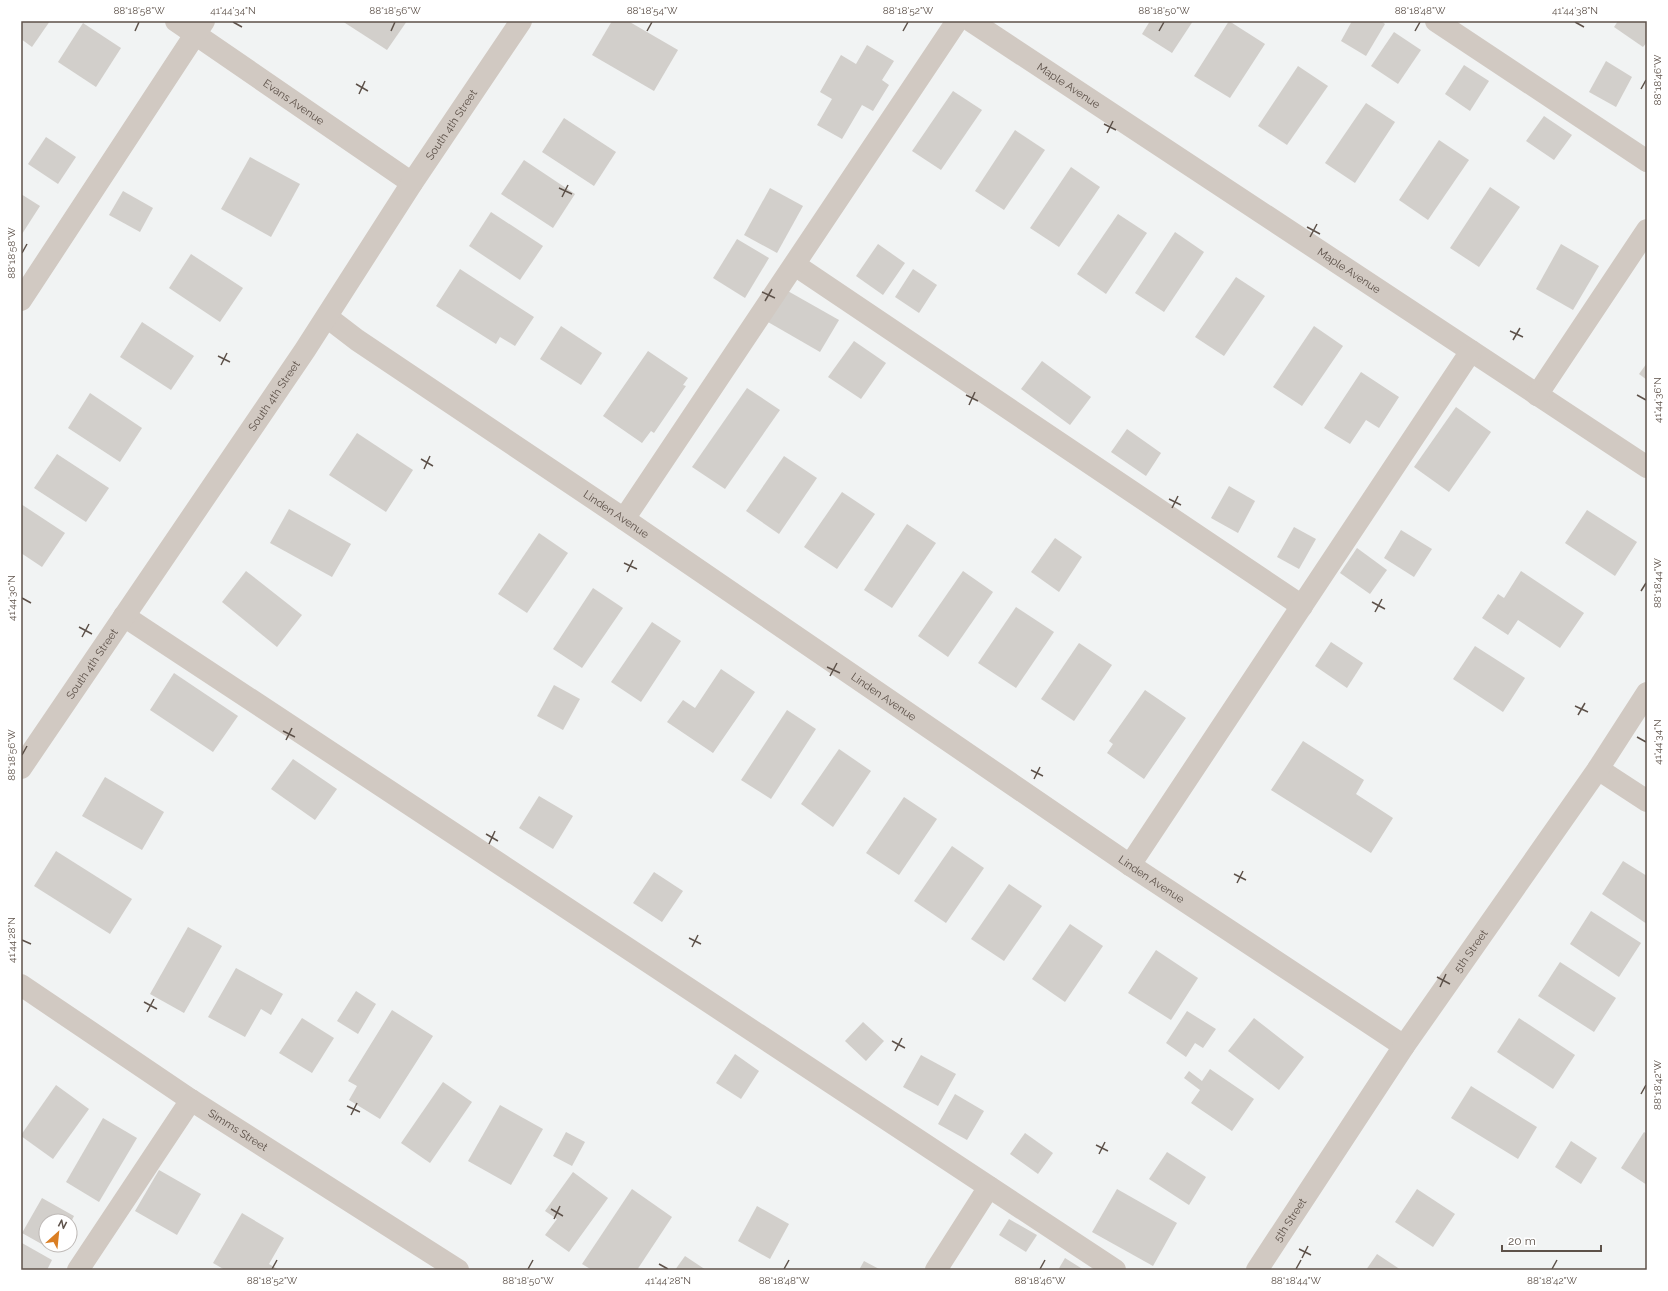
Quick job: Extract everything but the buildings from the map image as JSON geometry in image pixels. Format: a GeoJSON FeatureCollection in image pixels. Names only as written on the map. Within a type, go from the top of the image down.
{"type":"FeatureCollection","features":[{"type":"Feature","properties":{"kind":"street","name":"Evans Avenue"},"geometry":{"type":"LineString","coordinates":[[176,21],[200,28],[412,183]]}},
{"type":"Feature","properties":{"kind":"street","name":"South 4th Street"},"geometry":{"type":"LineString","coordinates":[[21,768],[327,317],[412,183],[521,21]]}},
{"type":"Feature","properties":{"kind":"street"},"geometry":{"type":"LineString","coordinates":[[624,519],[958,21]]}},
{"type":"Feature","properties":{"kind":"street","name":"Maple Avenue"},"geometry":{"type":"LineString","coordinates":[[971,21],[1647,467]]}},
{"type":"Feature","properties":{"kind":"street"},"geometry":{"type":"LineString","coordinates":[[1436,21],[1647,161]]}},
{"type":"Feature","properties":{"kind":"street"},"geometry":{"type":"LineString","coordinates":[[21,300],[200,28]]}},
{"type":"Feature","properties":{"kind":"street"},"geometry":{"type":"LineString","coordinates":[[1537,395],[1647,230]]}},
{"type":"Feature","properties":{"kind":"street"},"geometry":{"type":"LineString","coordinates":[[795,265],[1302,606]]}},
{"type":"Feature","properties":{"kind":"street","name":"Linden Avenue"},"geometry":{"type":"LineString","coordinates":[[327,317],[357,340],[624,519],[1130,865],[1404,1046]]}},
{"type":"Feature","properties":{"kind":"street"},"geometry":{"type":"LineString","coordinates":[[1130,865],[1471,351]]}},
{"type":"Feature","properties":{"kind":"street"},"geometry":{"type":"LineString","coordinates":[[124,616],[1115,1270]]}},
{"type":"Feature","properties":{"kind":"street","name":"5th Street"},"geometry":{"type":"LineString","coordinates":[[1257,1270],[1404,1046],[1598,769],[1647,693]]}},
{"type":"Feature","properties":{"kind":"street"},"geometry":{"type":"LineString","coordinates":[[1598,769],[1647,801]]}},
{"type":"Feature","properties":{"kind":"street","name":"Simms Street"},"geometry":{"type":"LineString","coordinates":[[21,984],[191,1100],[458,1270]]}},
{"type":"Feature","properties":{"kind":"street"},"geometry":{"type":"LineString","coordinates":[[78,1270],[191,1100]]}},
{"type":"Feature","properties":{"kind":"street"},"geometry":{"type":"LineString","coordinates":[[936,1270],[989,1187]]}}]}
